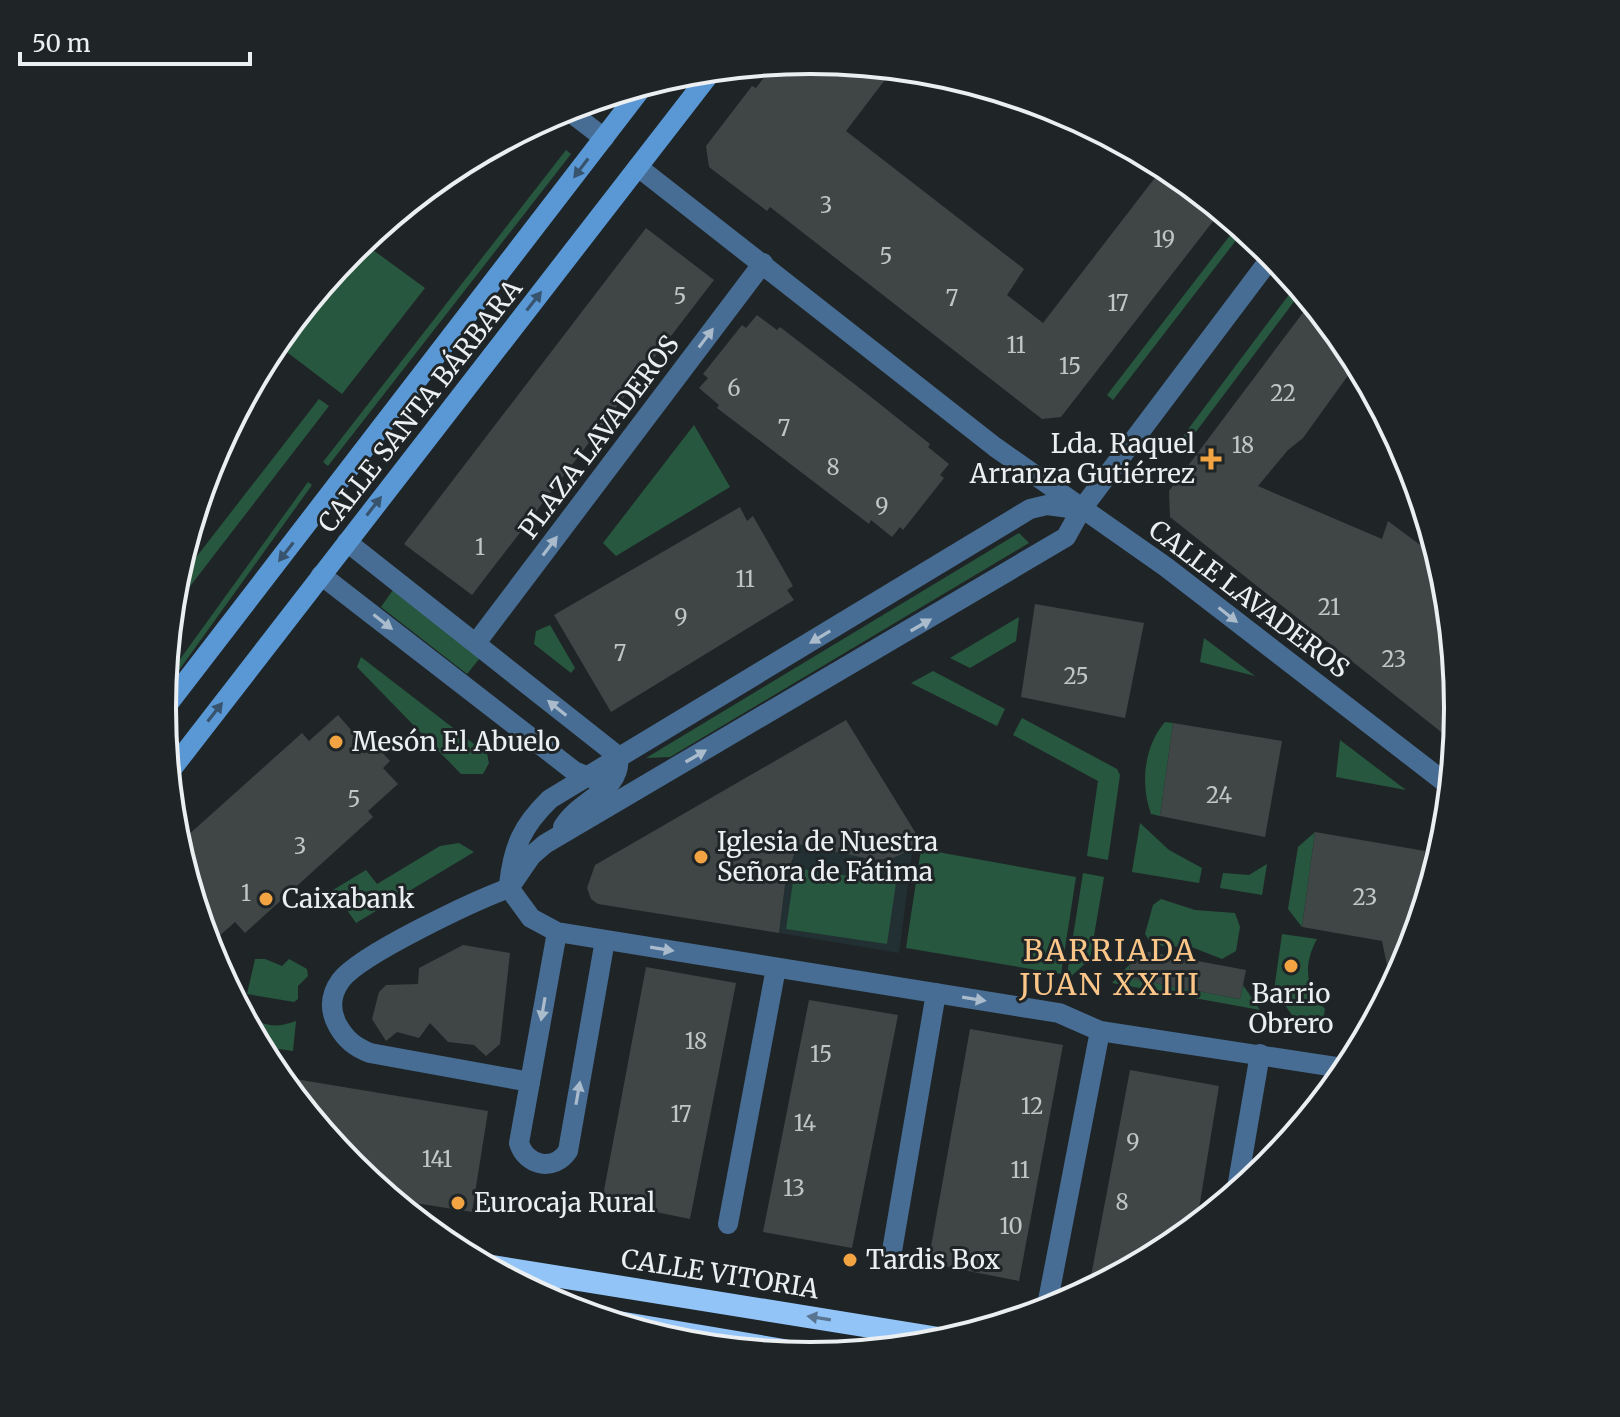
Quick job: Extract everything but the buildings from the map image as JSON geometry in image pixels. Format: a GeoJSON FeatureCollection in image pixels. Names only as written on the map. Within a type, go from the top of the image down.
{"type":"FeatureCollection","features":[{"type":"Feature","properties":{"kind":"highway","name":"CALLE VITORIA"},"geometry":{"type":"LineString","coordinates":[[514,1269],[915,1334]]}},
{"type":"Feature","properties":{"kind":"main road","name":"CALLE SANTA BÁRBARA"},"geometry":{"type":"LineString","coordinates":[[178,761],[703,83]]}},
{"type":"Feature","properties":{"kind":"main road","name":"CALLE SANTA BÁRBARA"},"geometry":{"type":"LineString","coordinates":[[176,693],[633,100]]}},
{"type":"Feature","properties":{"kind":"street"},"geometry":{"type":"LineString","coordinates":[[578,118],[604,138]]}},
{"type":"Feature","properties":{"kind":"street","name":"CALLE LAVADEROS"},"geometry":{"type":"LineString","coordinates":[[638,167],[1011,458],[1166,567],[1440,779]]}},
{"type":"Feature","properties":{"kind":"street","name":"PLAZA LAVADEROS"},"geometry":{"type":"LineString","coordinates":[[476,643],[763,263]]}},
{"type":"Feature","properties":{"kind":"street"},"geometry":{"type":"LineString","coordinates":[[530,1082],[370,1053],[348,1041],[331,1007],[333,994],[348,972],[470,903],[509,888],[531,856],[557,838],[1050,550],[1066,537],[1081,510],[1265,266]]}},
{"type":"Feature","properties":{"kind":"street","name":"CALLE LAVADEROS"},"geometry":{"type":"LineString","coordinates":[[1011,458],[1030,474],[1035,492],[1030,509]]}},
{"type":"Feature","properties":{"kind":"street"},"geometry":{"type":"LineString","coordinates":[[1081,510],[1063,505],[1030,509],[550,799],[528,820],[515,842],[509,888],[531,918],[557,932],[1059,1013],[1100,1031],[1334,1066]]}},
{"type":"Feature","properties":{"kind":"street"},"geometry":{"type":"LineString","coordinates":[[347,542],[618,756],[620,769],[613,783],[580,806],[557,838]]}},
{"type":"Feature","properties":{"kind":"street"},"geometry":{"type":"LineString","coordinates":[[321,575],[584,777],[613,783],[665,774]]}},
{"type":"Feature","properties":{"kind":"street"},"geometry":{"type":"LineString","coordinates":[[550,799],[555,786],[551,752]]}},
{"type":"Feature","properties":{"kind":"street"},"geometry":{"type":"LineString","coordinates":[[557,932],[519,1143],[522,1154],[531,1161],[551,1164],[561,1161],[568,1151],[605,940]]}},
{"type":"Feature","properties":{"kind":"street"},"geometry":{"type":"LineString","coordinates":[[728,1224],[776,968]]}},
{"type":"Feature","properties":{"kind":"street"},"geometry":{"type":"LineString","coordinates":[[892,1251],[936,993]]}},
{"type":"Feature","properties":{"kind":"street"},"geometry":{"type":"LineString","coordinates":[[1049,1297],[1100,1031]]}},
{"type":"Feature","properties":{"kind":"street"},"geometry":{"type":"LineString","coordinates":[[1239,1176],[1260,1054]]}},
{"type":"Feature","properties":{"kind":"shaded area"},"geometry":{"type":"Polygon","coordinates":[[[846,720],[915,832],[899,953],[779,933],[786,877],[793,861],[747,779],[846,720]]]}},
{"type":"Feature","properties":{"kind":"green space"},"geometry":{"type":"Polygon","coordinates":[[[566,150],[571,154],[328,466],[323,462],[566,150]]]}},
{"type":"Feature","properties":{"kind":"green space"},"geometry":{"type":"Polygon","coordinates":[[[1231,234],[1237,239],[1113,400],[1107,395],[1231,234]]]}},
{"type":"Feature","properties":{"kind":"green space"},"geometry":{"type":"Polygon","coordinates":[[[372,249],[425,288],[342,394],[286,351],[333,290],[372,249]]]}},
{"type":"Feature","properties":{"kind":"green space"},"geometry":{"type":"Polygon","coordinates":[[[1290,294],[1295,300],[1189,441],[1183,436],[1290,294]]]}},
{"type":"Feature","properties":{"kind":"green space"},"geometry":{"type":"Polygon","coordinates":[[[319,399],[329,406],[187,590],[193,561],[319,399]]]}},
{"type":"Feature","properties":{"kind":"green space"},"geometry":{"type":"Polygon","coordinates":[[[694,425],[730,487],[616,556],[603,543],[694,425]]]}},
{"type":"Feature","properties":{"kind":"green space"},"geometry":{"type":"Polygon","coordinates":[[[308,482],[312,485],[177,673],[177,663],[308,482]]]}},
{"type":"Feature","properties":{"kind":"green space"},"geometry":{"type":"Polygon","coordinates":[[[1019,533],[1029,543],[670,757],[646,758],[1019,533]]]}},
{"type":"Feature","properties":{"kind":"green space"},"geometry":{"type":"Polygon","coordinates":[[[393,590],[480,658],[467,674],[381,607],[393,590]]]}},
{"type":"Feature","properties":{"kind":"green space"},"geometry":{"type":"Polygon","coordinates":[[[1019,617],[1016,641],[970,668],[950,658],[1019,617]]]}},
{"type":"Feature","properties":{"kind":"green space"},"geometry":{"type":"Polygon","coordinates":[[[550,625],[575,668],[571,673],[534,644],[536,631],[550,625]]]}},
{"type":"Feature","properties":{"kind":"green space"},"geometry":{"type":"Polygon","coordinates":[[[1204,638],[1255,676],[1200,662],[1204,638]]]}},
{"type":"Feature","properties":{"kind":"green space"},"geometry":{"type":"Polygon","coordinates":[[[361,657],[487,754],[489,763],[483,774],[461,774],[357,667],[361,657]]]}},
{"type":"Feature","properties":{"kind":"green space"},"geometry":{"type":"Polygon","coordinates":[[[933,671],[1005,709],[997,726],[911,683],[933,671]]]}},
{"type":"Feature","properties":{"kind":"green space"},"geometry":{"type":"Polygon","coordinates":[[[1022,718],[1117,769],[1120,775],[1108,860],[1087,856],[1098,781],[1013,735],[1022,718]]]}},
{"type":"Feature","properties":{"kind":"green space"},"geometry":{"type":"Polygon","coordinates":[[[1165,722],[1173,723],[1160,816],[1151,814],[1145,778],[1152,742],[1165,722]]]}},
{"type":"Feature","properties":{"kind":"green space"},"geometry":{"type":"Polygon","coordinates":[[[1340,740],[1406,790],[1336,777],[1340,740]]]}},
{"type":"Feature","properties":{"kind":"green space"},"geometry":{"type":"Polygon","coordinates":[[[1140,823],[1169,850],[1202,868],[1199,883],[1132,872],[1140,823]]]}},
{"type":"Feature","properties":{"kind":"green space"},"geometry":{"type":"Polygon","coordinates":[[[1315,832],[1302,927],[1288,909],[1298,847],[1315,832]]]}},
{"type":"Feature","properties":{"kind":"green space"},"geometry":{"type":"Polygon","coordinates":[[[459,843],[474,852],[356,923],[333,890],[366,870],[377,884],[440,846],[459,843]]]}},
{"type":"Feature","properties":{"kind":"green space"},"geometry":{"type":"Polygon","coordinates":[[[921,849],[1076,877],[1061,974],[906,948],[921,849]]]}},
{"type":"Feature","properties":{"kind":"green space"},"geometry":{"type":"Polygon","coordinates":[[[1267,864],[1262,895],[1220,888],[1223,873],[1249,875],[1267,864]]]}},
{"type":"Feature","properties":{"kind":"green space"},"geometry":{"type":"Polygon","coordinates":[[[795,868],[896,883],[887,944],[786,929],[795,868]]]}},
{"type":"Feature","properties":{"kind":"green space"},"geometry":{"type":"Polygon","coordinates":[[[1083,873],[1104,877],[1090,959],[1066,981],[1083,873]]]}},
{"type":"Feature","properties":{"kind":"green space"},"geometry":{"type":"Polygon","coordinates":[[[1161,899],[1195,910],[1235,913],[1240,927],[1236,951],[1222,959],[1194,948],[1152,945],[1145,934],[1153,905],[1161,899]]]}},
{"type":"Feature","properties":{"kind":"green space"},"geometry":{"type":"Polygon","coordinates":[[[1282,934],[1317,939],[1308,976],[1313,993],[1325,1009],[1323,1020],[1292,1015],[1274,990],[1282,934]]]}},
{"type":"Feature","properties":{"kind":"green space"},"geometry":{"type":"Polygon","coordinates":[[[255,959],[265,959],[282,966],[289,959],[307,969],[308,976],[298,986],[298,999],[294,1002],[247,994],[255,959]]]}},
{"type":"Feature","properties":{"kind":"green space"},"geometry":{"type":"Polygon","coordinates":[[[1130,964],[1128,978],[1240,999],[1243,985],[1260,1010],[1112,983],[1130,964]]]}},
{"type":"Feature","properties":{"kind":"green space"},"geometry":{"type":"Polygon","coordinates":[[[296,1021],[293,1051],[274,1048],[259,1022],[281,1025],[296,1021]]]}},
{"type":"Feature","properties":{"kind":"place","name":"Lda. Raquel Arranza Gutiérrez"},"geometry":{"type":"Point","coordinates":[1211,459]}},
{"type":"Feature","properties":{"kind":"place","name":"Mesón El Abuelo"},"geometry":{"type":"Point","coordinates":[336,742]}},
{"type":"Feature","properties":{"kind":"place","name":"Iglesia de Nuestra Señora de Fátima"},"geometry":{"type":"Point","coordinates":[701,857]}},
{"type":"Feature","properties":{"kind":"place","name":"Caixabank"},"geometry":{"type":"Point","coordinates":[266,899]}},
{"type":"Feature","properties":{"kind":"place","name":"Barrio Obrero"},"geometry":{"type":"Point","coordinates":[1291,966]}},
{"type":"Feature","properties":{"kind":"place","name":"Eurocaja Rural"},"geometry":{"type":"Point","coordinates":[458,1203]}},
{"type":"Feature","properties":{"kind":"place","name":"Tardis Box"},"geometry":{"type":"Point","coordinates":[850,1260]}},
{"type":"Feature","properties":{"kind":"district","name":"BARRIADA JUAN XXIII"},"geometry":{"type":"Point","coordinates":[1110,968]}}]}
